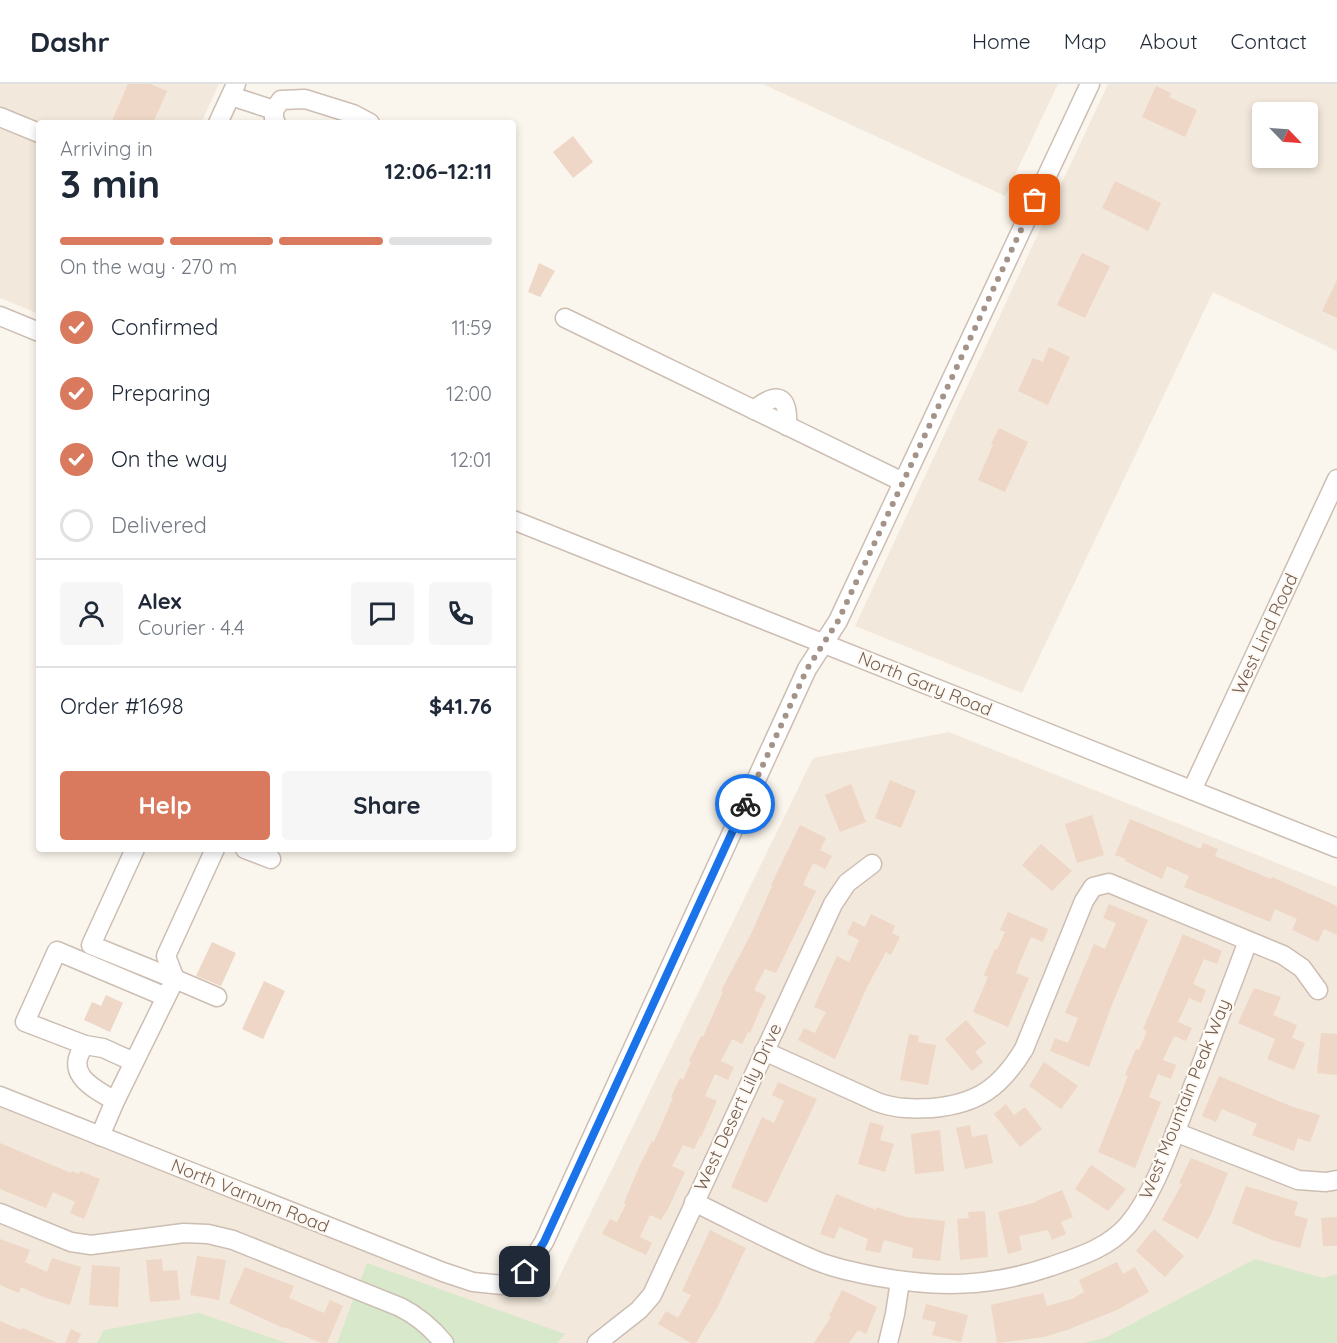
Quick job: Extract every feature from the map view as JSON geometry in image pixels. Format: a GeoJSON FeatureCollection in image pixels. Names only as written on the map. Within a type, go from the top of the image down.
{"type":"FeatureCollection","features":[{"type":"Feature","properties":{"kind":"street"},"geometry":{"type":"LineString","coordinates":[[824,644],[838,621],[1090,84]]}},
{"type":"Feature","properties":{"kind":"street"},"geometry":{"type":"LineString","coordinates":[[219,120],[233,90],[275,116],[281,100],[305,99],[353,114],[364,120]]}},
{"type":"Feature","properties":{"kind":"street"},"geometry":{"type":"LineString","coordinates":[[0,117],[36,132]]}},
{"type":"Feature","properties":{"kind":"street"},"geometry":{"type":"LineString","coordinates":[[0,316],[36,331]]}},
{"type":"Feature","properties":{"kind":"street"},"geometry":{"type":"LineString","coordinates":[[565,318],[903,482]]}},
{"type":"Feature","properties":{"kind":"street","name":"West Lind Road"},"geometry":{"type":"LineString","coordinates":[[1192,790],[1337,479]]}},
{"type":"Feature","properties":{"kind":"street","name":"North Gary Road"},"geometry":{"type":"LineString","coordinates":[[516,521],[1337,848]]}},
{"type":"Feature","properties":{"kind":"street","name":"North Varnum Road"},"geometry":{"type":"LineString","coordinates":[[0,1096],[443,1272],[473,1282],[503,1285],[525,1272],[544,1242],[807,669],[824,644]]}},
{"type":"Feature","properties":{"kind":"street"},"geometry":{"type":"LineString","coordinates":[[134,852],[91,945],[217,997]]}},
{"type":"Feature","properties":{"kind":"street"},"geometry":{"type":"LineString","coordinates":[[100,1136],[175,979],[166,956],[214,852]]}},
{"type":"Feature","properties":{"kind":"street"},"geometry":{"type":"LineString","coordinates":[[253,852],[271,859]]}},
{"type":"Feature","properties":{"kind":"street","name":"West Desert Lily Drive"},"geometry":{"type":"LineString","coordinates":[[597,1343],[639,1310],[652,1295],[834,904],[847,883],[872,864]]}},
{"type":"Feature","properties":{"kind":"street"},"geometry":{"type":"LineString","coordinates":[[764,1051],[894,1108],[942,1107],[977,1098],[994,1087],[1011,1070],[1024,1049],[1084,901],[1094,887],[1109,884],[1283,955],[1302,968],[1318,990]]}},
{"type":"Feature","properties":{"kind":"street","name":"West Mountain Peak Way"},"geometry":{"type":"LineString","coordinates":[[694,1202],[818,1261],[853,1272],[900,1281],[951,1285],[1010,1279],[1086,1254],[1110,1242],[1128,1225],[1143,1203],[1176,1132],[1248,941]]}},
{"type":"Feature","properties":{"kind":"street"},"geometry":{"type":"LineString","coordinates":[[134,1062],[103,1048],[85,1045],[25,1022],[57,951],[166,997]]}},
{"type":"Feature","properties":{"kind":"street"},"geometry":{"type":"LineString","coordinates":[[85,1045],[80,1052],[77,1065],[80,1075],[90,1086],[115,1101]]}},
{"type":"Feature","properties":{"kind":"street"},"geometry":{"type":"LineString","coordinates":[[1176,1132],[1298,1180],[1326,1182],[1337,1180]]}},
{"type":"Feature","properties":{"kind":"street"},"geometry":{"type":"LineString","coordinates":[[0,1213],[71,1242],[91,1245],[184,1233],[208,1234],[233,1240],[400,1307],[431,1327],[444,1343]]}},
{"type":"Feature","properties":{"kind":"street"},"geometry":{"type":"LineString","coordinates":[[888,1343],[900,1281]]}},
{"type":"Feature","properties":{"kind":"shaded area"},"geometry":{"type":"Polygon","coordinates":[[[0,84],[219,84],[202,120],[36,120],[36,313],[0,298],[0,84]]]}},
{"type":"Feature","properties":{"kind":"shaded area"},"geometry":{"type":"Polygon","coordinates":[[[763,84],[1058,84],[1005,196],[763,84]]]}},
{"type":"Feature","properties":{"kind":"shaded area"},"geometry":{"type":"Polygon","coordinates":[[[1108,84],[1337,84],[1337,351],[1213,292],[1022,693],[855,626],[1108,84]]]}},
{"type":"Feature","properties":{"kind":"shaded area"},"geometry":{"type":"Polygon","coordinates":[[[949,732],[1337,887],[1337,1343],[0,1343],[0,1094],[547,1302],[813,758],[949,732]]]}},
{"type":"Feature","properties":{"kind":"green space"},"geometry":{"type":"Polygon","coordinates":[[[1255,1259],[1323,1278],[1337,1274],[1337,1343],[1083,1343],[1105,1338],[1255,1259]]]}},
{"type":"Feature","properties":{"kind":"green space"},"geometry":{"type":"Polygon","coordinates":[[[367,1263],[565,1334],[557,1343],[337,1343],[367,1263]]]}},
{"type":"Feature","properties":{"kind":"green space"},"geometry":{"type":"Polygon","coordinates":[[[199,1313],[286,1343],[97,1343],[104,1330],[199,1313]]]}},
{"type":"Feature","properties":{"kind":"building"},"geometry":{"type":"Polygon","coordinates":[[[128,84],[150,84],[167,91],[154,120],[112,120],[128,84]]]}},
{"type":"Feature","properties":{"kind":"building"},"geometry":{"type":"Polygon","coordinates":[[[1156,86],[1171,93],[1169,97],[1197,110],[1185,137],[1142,117],[1156,86]]]}},
{"type":"Feature","properties":{"kind":"building"},"geometry":{"type":"Polygon","coordinates":[[[573,136],[593,162],[573,178],[553,152],[573,136]]]}},
{"type":"Feature","properties":{"kind":"building"},"geometry":{"type":"Polygon","coordinates":[[[1115,181],[1161,203],[1148,231],[1102,208],[1115,181]]]}},
{"type":"Feature","properties":{"kind":"building"},"geometry":{"type":"Polygon","coordinates":[[[1082,253],[1110,266],[1085,318],[1057,305],[1082,253]]]}},
{"type":"Feature","properties":{"kind":"building"},"geometry":{"type":"Polygon","coordinates":[[[539,263],[555,271],[540,297],[528,292],[539,263]]]}},
{"type":"Feature","properties":{"kind":"building"},"geometry":{"type":"Polygon","coordinates":[[[1337,280],[1337,318],[1322,311],[1337,280]]]}},
{"type":"Feature","properties":{"kind":"building"},"geometry":{"type":"Polygon","coordinates":[[[1049,347],[1070,357],[1048,405],[1018,391],[1033,358],[1043,362],[1049,347]]]}},
{"type":"Feature","properties":{"kind":"building"},"geometry":{"type":"Polygon","coordinates":[[[999,428],[1028,442],[1005,492],[978,480],[999,428]]]}},
{"type":"Feature","properties":{"kind":"building"},"geometry":{"type":"Polygon","coordinates":[[[890,780],[916,791],[901,828],[875,818],[890,780]]]}},
{"type":"Feature","properties":{"kind":"building"},"geometry":{"type":"Polygon","coordinates":[[[851,784],[866,822],[840,832],[825,795],[851,784]]]}},
{"type":"Feature","properties":{"kind":"building"},"geometry":{"type":"Polygon","coordinates":[[[1092,815],[1104,855],[1077,863],[1065,824],[1092,815]]]}},
{"type":"Feature","properties":{"kind":"building"},"geometry":{"type":"Polygon","coordinates":[[[1130,819],[1201,849],[1203,843],[1218,849],[1215,856],[1271,879],[1272,877],[1337,906],[1337,935],[1324,929],[1318,942],[1292,930],[1297,919],[1275,909],[1270,922],[1184,887],[1189,876],[1167,866],[1162,879],[1125,861],[1126,859],[1115,855],[1130,819]]]}},
{"type":"Feature","properties":{"kind":"building"},"geometry":{"type":"Polygon","coordinates":[[[800,825],[826,838],[820,850],[832,856],[825,869],[813,863],[803,885],[816,891],[776,973],[765,969],[754,990],[766,996],[750,1033],[748,1032],[742,1044],[732,1039],[721,1061],[734,1067],[728,1080],[715,1074],[705,1096],[717,1101],[701,1137],[694,1149],[683,1145],[672,1166],[685,1172],[661,1220],[650,1215],[640,1237],[652,1243],[646,1255],[602,1234],[610,1219],[617,1222],[626,1204],[624,1203],[639,1167],[652,1141],[654,1142],[673,1098],[671,1097],[680,1078],[683,1080],[691,1062],[689,1061],[701,1036],[703,1037],[723,992],[721,991],[752,932],[771,885],[800,825]]]}},
{"type":"Feature","properties":{"kind":"building"},"geometry":{"type":"Polygon","coordinates":[[[1041,844],[1072,871],[1052,891],[1022,865],[1041,844]]]}},
{"type":"Feature","properties":{"kind":"building"},"geometry":{"type":"Polygon","coordinates":[[[1109,904],[1148,920],[1113,1002],[1089,1067],[1050,1051],[1055,1038],[1068,1043],[1078,1018],[1065,1013],[1094,944],[1105,949],[1116,923],[1103,918],[1109,904]]]}},
{"type":"Feature","properties":{"kind":"building"},"geometry":{"type":"Polygon","coordinates":[[[1008,912],[1048,929],[1043,942],[1031,937],[1021,960],[1016,973],[1029,978],[1008,1027],[973,1012],[988,977],[984,975],[1005,932],[1000,930],[1008,912]]]}},
{"type":"Feature","properties":{"kind":"building"},"geometry":{"type":"Polygon","coordinates":[[[871,914],[895,926],[892,933],[900,937],[891,955],[886,952],[867,987],[835,1059],[798,1040],[804,1028],[815,1033],[826,1012],[814,1007],[837,956],[849,962],[859,940],[847,934],[853,921],[865,927],[871,914]]]}},
{"type":"Feature","properties":{"kind":"building"},"geometry":{"type":"Polygon","coordinates":[[[1183,934],[1222,951],[1217,964],[1204,959],[1193,984],[1206,990],[1201,1003],[1189,998],[1178,1022],[1192,1028],[1186,1041],[1174,1036],[1163,1060],[1176,1065],[1171,1079],[1158,1074],[1149,1097],[1161,1102],[1135,1168],[1098,1152],[1128,1076],[1125,1075],[1147,1031],[1143,1029],[1183,934]]]}},
{"type":"Feature","properties":{"kind":"building"},"geometry":{"type":"Polygon","coordinates":[[[212,942],[236,953],[221,986],[196,976],[212,942]]]}},
{"type":"Feature","properties":{"kind":"building"},"geometry":{"type":"Polygon","coordinates":[[[264,981],[285,991],[263,1039],[242,1029],[264,981]]]}},
{"type":"Feature","properties":{"kind":"building"},"geometry":{"type":"Polygon","coordinates":[[[1254,988],[1281,997],[1273,1015],[1297,1025],[1292,1038],[1305,1043],[1294,1070],[1267,1059],[1275,1039],[1238,1023],[1254,988]]]}},
{"type":"Feature","properties":{"kind":"building"},"geometry":{"type":"Polygon","coordinates":[[[106,995],[123,1003],[110,1032],[84,1020],[92,1002],[101,1006],[106,995]]]}},
{"type":"Feature","properties":{"kind":"building"},"geometry":{"type":"Polygon","coordinates":[[[966,1020],[986,1043],[975,1052],[983,1062],[972,1071],[945,1039],[966,1020]]]}},
{"type":"Feature","properties":{"kind":"building"},"geometry":{"type":"Polygon","coordinates":[[[1321,1033],[1337,1034],[1337,1075],[1317,1073],[1321,1033]]]}},
{"type":"Feature","properties":{"kind":"building"},"geometry":{"type":"Polygon","coordinates":[[[909,1034],[919,1036],[918,1042],[936,1045],[928,1085],[900,1080],[909,1034]]]}},
{"type":"Feature","properties":{"kind":"building"},"geometry":{"type":"Polygon","coordinates":[[[1044,1062],[1078,1086],[1061,1109],[1029,1086],[1044,1062]]]}},
{"type":"Feature","properties":{"kind":"building"},"geometry":{"type":"Polygon","coordinates":[[[1219,1076],[1293,1107],[1320,1115],[1310,1142],[1298,1138],[1294,1151],[1252,1135],[1257,1124],[1222,1109],[1216,1122],[1202,1116],[1219,1076]]]}},
{"type":"Feature","properties":{"kind":"building"},"geometry":{"type":"Polygon","coordinates":[[[778,1082],[817,1099],[767,1203],[731,1187],[762,1117],[774,1123],[784,1101],[772,1095],[778,1082]]]}},
{"type":"Feature","properties":{"kind":"building"},"geometry":{"type":"Polygon","coordinates":[[[1006,1104],[1014,1115],[1025,1107],[1042,1129],[1020,1147],[994,1114],[1006,1104]]]}},
{"type":"Feature","properties":{"kind":"building"},"geometry":{"type":"Polygon","coordinates":[[[870,1122],[884,1126],[880,1140],[894,1144],[885,1172],[858,1164],[870,1122]]]}},
{"type":"Feature","properties":{"kind":"building"},"geometry":{"type":"Polygon","coordinates":[[[970,1125],[972,1137],[987,1134],[993,1163],[965,1169],[956,1128],[970,1125]]]}},
{"type":"Feature","properties":{"kind":"building"},"geometry":{"type":"Polygon","coordinates":[[[940,1130],[944,1171],[915,1174],[911,1134],[940,1130]]]}},
{"type":"Feature","properties":{"kind":"building"},"geometry":{"type":"Polygon","coordinates":[[[0,1143],[71,1173],[72,1171],[79,1174],[80,1171],[100,1179],[84,1219],[70,1213],[75,1202],[53,1192],[46,1208],[0,1189],[0,1143]]]}},
{"type":"Feature","properties":{"kind":"building"},"geometry":{"type":"Polygon","coordinates":[[[1191,1158],[1228,1173],[1198,1239],[1162,1220],[1182,1184],[1179,1183],[1191,1158]]]}},
{"type":"Feature","properties":{"kind":"building"},"geometry":{"type":"Polygon","coordinates":[[[1091,1165],[1126,1189],[1108,1211],[1075,1189],[1091,1165]]]}},
{"type":"Feature","properties":{"kind":"building"},"geometry":{"type":"Polygon","coordinates":[[[1246,1186],[1298,1202],[1294,1215],[1308,1219],[1300,1248],[1272,1240],[1232,1223],[1246,1186]]]}},
{"type":"Feature","properties":{"kind":"building"},"geometry":{"type":"Polygon","coordinates":[[[1062,1190],[1073,1217],[1061,1222],[1066,1234],[1052,1240],[1048,1230],[1019,1236],[1022,1250],[1008,1254],[998,1212],[1037,1202],[1062,1190]]]}},
{"type":"Feature","properties":{"kind":"building"},"geometry":{"type":"Polygon","coordinates":[[[836,1194],[876,1210],[876,1207],[906,1217],[945,1221],[940,1261],[912,1258],[913,1248],[884,1240],[880,1253],[865,1250],[868,1239],[839,1227],[834,1239],[820,1234],[836,1194]]]}},
{"type":"Feature","properties":{"kind":"building"},"geometry":{"type":"Polygon","coordinates":[[[985,1211],[988,1257],[960,1260],[957,1219],[969,1218],[968,1212],[985,1211]]]}},
{"type":"Feature","properties":{"kind":"building"},"geometry":{"type":"Polygon","coordinates":[[[1337,1217],[1337,1246],[1323,1246],[1321,1218],[1337,1217]]]}},
{"type":"Feature","properties":{"kind":"building"},"geometry":{"type":"Polygon","coordinates":[[[1154,1229],[1184,1256],[1165,1277],[1136,1251],[1154,1229]]]}},
{"type":"Feature","properties":{"kind":"building"},"geometry":{"type":"Polygon","coordinates":[[[710,1230],[746,1248],[717,1308],[696,1343],[691,1343],[658,1324],[666,1311],[678,1318],[691,1295],[682,1291],[710,1230]]]}},
{"type":"Feature","properties":{"kind":"building"},"geometry":{"type":"Polygon","coordinates":[[[0,1239],[30,1250],[25,1262],[47,1272],[52,1258],[81,1267],[70,1305],[43,1297],[21,1287],[19,1293],[0,1285],[0,1239]]]}},
{"type":"Feature","properties":{"kind":"building"},"geometry":{"type":"Polygon","coordinates":[[[197,1256],[226,1260],[219,1300],[190,1295],[197,1256]]]}},
{"type":"Feature","properties":{"kind":"building"},"geometry":{"type":"Polygon","coordinates":[[[162,1259],[163,1271],[177,1270],[180,1300],[150,1302],[146,1260],[162,1259]]]}},
{"type":"Feature","properties":{"kind":"building"},"geometry":{"type":"Polygon","coordinates":[[[1117,1262],[1123,1274],[1135,1267],[1149,1292],[1117,1310],[1067,1330],[1044,1337],[997,1343],[991,1305],[1043,1293],[1047,1306],[1072,1299],[1084,1292],[1079,1280],[1117,1262]]]}},
{"type":"Feature","properties":{"kind":"building"},"geometry":{"type":"Polygon","coordinates":[[[92,1265],[120,1267],[118,1307],[89,1305],[92,1265]]]}},
{"type":"Feature","properties":{"kind":"building"},"geometry":{"type":"Polygon","coordinates":[[[245,1267],[294,1286],[289,1298],[324,1313],[330,1300],[343,1306],[327,1343],[321,1343],[283,1328],[229,1303],[245,1267]]]}},
{"type":"Feature","properties":{"kind":"building"},"geometry":{"type":"Polygon","coordinates":[[[842,1290],[877,1307],[866,1334],[858,1330],[849,1343],[814,1343],[831,1317],[829,1316],[842,1290]]]}},
{"type":"Feature","properties":{"kind":"building"},"geometry":{"type":"Polygon","coordinates":[[[926,1304],[968,1315],[961,1342],[932,1335],[936,1322],[922,1319],[926,1304]]]}},
{"type":"Feature","properties":{"kind":"building"},"geometry":{"type":"Polygon","coordinates":[[[0,1321],[21,1330],[22,1328],[58,1343],[0,1343],[0,1321]]]}},
{"type":"Feature","properties":{"kind":"building"},"geometry":{"type":"Polygon","coordinates":[[[71,1329],[81,1334],[77,1343],[65,1343],[71,1329]]]}},
{"type":"Feature","properties":{"kind":"way so far"},"geometry":{"type":"LineString","coordinates":[[745,804],[807,669],[838,621],[1035,200]]}},
{"type":"Feature","properties":{"kind":"route"},"geometry":{"type":"LineString","coordinates":[[525,1272],[544,1242],[745,804]]}}]}
